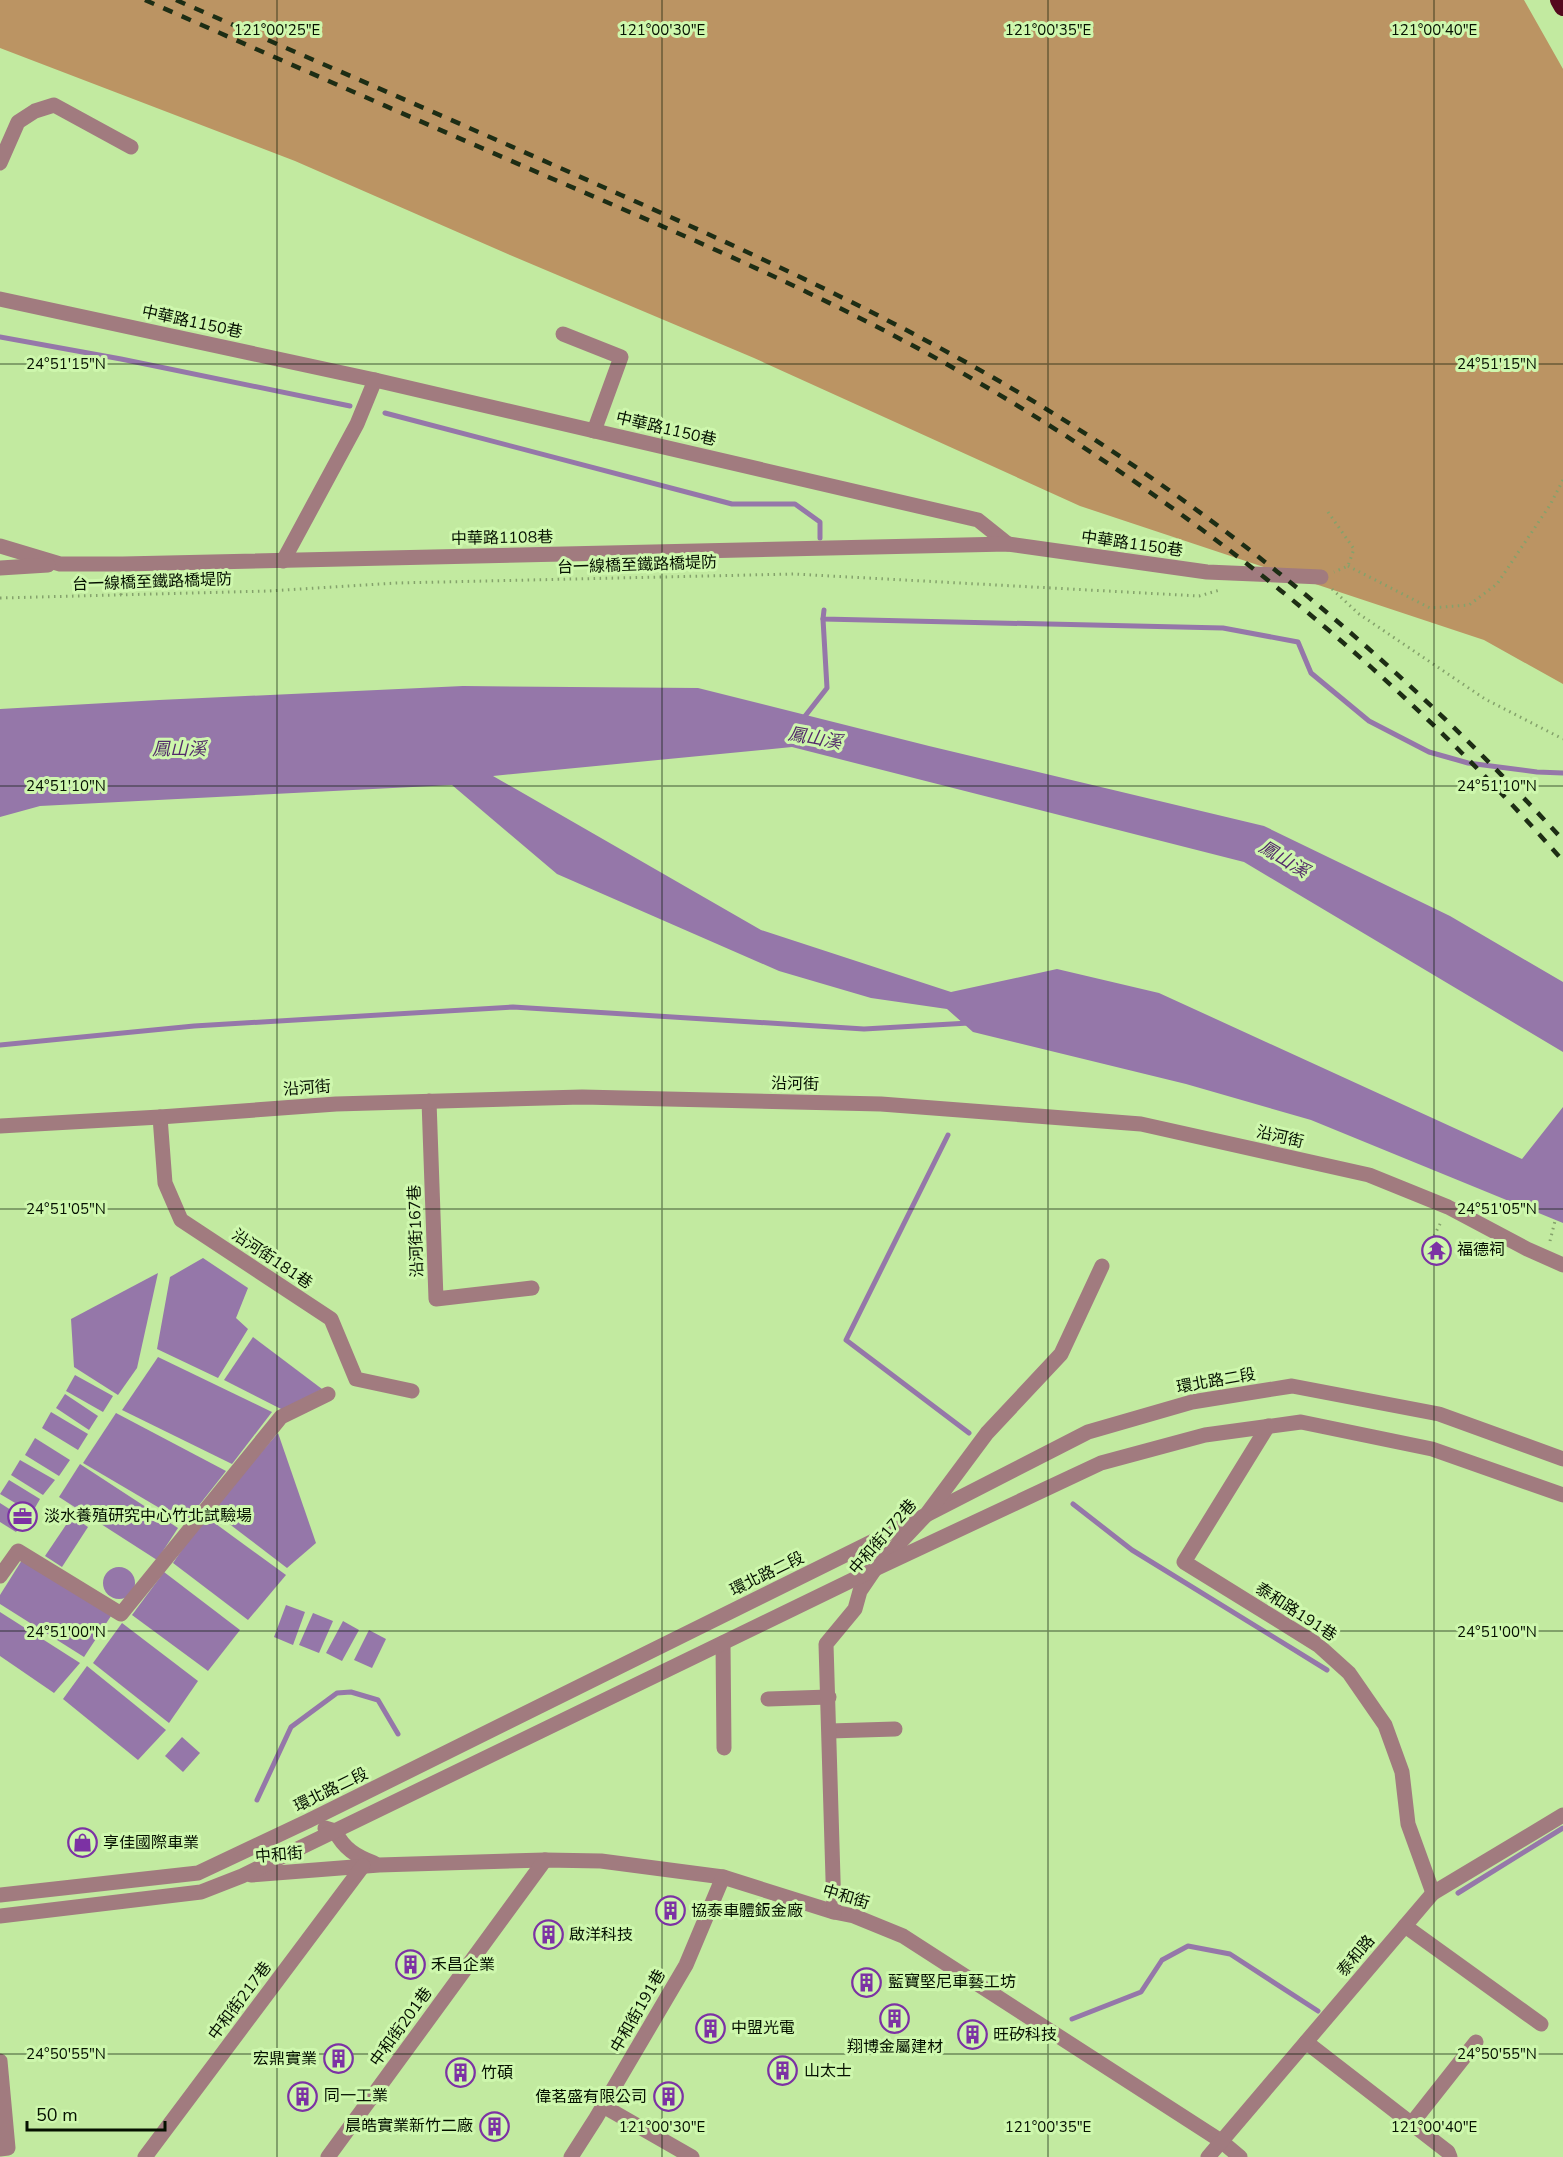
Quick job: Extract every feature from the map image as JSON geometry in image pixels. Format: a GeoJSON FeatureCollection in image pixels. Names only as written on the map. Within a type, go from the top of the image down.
{"type":"FeatureCollection","features":[{"type":"Feature","properties":{"kind":"highway"},"geometry":{"type":"LineString","coordinates":[[1559,0],[1563,7]]}},
{"type":"Feature","properties":{"kind":"street"},"geometry":{"type":"LineString","coordinates":[[0,164],[18,122],[35,111],[54,105],[132,147]]}},
{"type":"Feature","properties":{"kind":"street","name":"中華路1150巷"},"geometry":{"type":"LineString","coordinates":[[0,299],[375,381],[978,520],[1008,544],[1207,573],[1321,577]]}},
{"type":"Feature","properties":{"kind":"street"},"geometry":{"type":"LineString","coordinates":[[563,334],[621,357],[594,431]]}},
{"type":"Feature","properties":{"kind":"street"},"geometry":{"type":"LineString","coordinates":[[283,561],[357,424],[375,381]]}},
{"type":"Feature","properties":{"kind":"street","name":"中華路1108巷"},"geometry":{"type":"LineString","coordinates":[[0,546],[60,564],[1008,544]]}},
{"type":"Feature","properties":{"kind":"street"},"geometry":{"type":"LineString","coordinates":[[0,568],[60,564]]}},
{"type":"Feature","properties":{"kind":"street","name":"沿河街"},"geometry":{"type":"LineString","coordinates":[[0,1126],[336,1104],[582,1097],[880,1104],[1141,1124],[1369,1175],[1448,1207],[1527,1249],[1563,1265]]}},
{"type":"Feature","properties":{"kind":"street","name":"沿河街167巷"},"geometry":{"type":"LineString","coordinates":[[429,1101],[436,1299],[532,1287]]}},
{"type":"Feature","properties":{"kind":"street","name":"沿河街181巷"},"geometry":{"type":"LineString","coordinates":[[160,1117],[165,1184],[181,1220],[331,1319],[356,1379],[412,1391]]}},
{"type":"Feature","properties":{"kind":"street","name":"中和街172巷"},"geometry":{"type":"LineString","coordinates":[[834,1912],[826,1644],[855,1609],[860,1591],[875,1569],[926,1515],[987,1433],[1061,1354],[1102,1266]]}},
{"type":"Feature","properties":{"kind":"street","name":"環北路二段"},"geometry":{"type":"LineString","coordinates":[[0,1895],[198,1873],[308,1821],[926,1515],[1088,1432],[1192,1402],[1293,1386],[1439,1414],[1563,1459]]}},
{"type":"Feature","properties":{"kind":"street"},"geometry":{"type":"LineString","coordinates":[[0,1576],[18,1551],[122,1614],[281,1417],[328,1394]]}},
{"type":"Feature","properties":{"kind":"street"},"geometry":{"type":"LineString","coordinates":[[0,1916],[201,1892],[242,1876],[875,1569],[1101,1463],[1205,1435],[1301,1422],[1432,1449],[1563,1495]]}},
{"type":"Feature","properties":{"kind":"street","name":"泰和路191巷"},"geometry":{"type":"LineString","coordinates":[[1268,1426],[1184,1562],[1318,1645],[1348,1673],[1385,1725],[1402,1772],[1408,1824],[1433,1893]]}},
{"type":"Feature","properties":{"kind":"street"},"geometry":{"type":"LineString","coordinates":[[723,1643],[724,1748]]}},
{"type":"Feature","properties":{"kind":"street"},"geometry":{"type":"LineString","coordinates":[[768,1700],[829,1697]]}},
{"type":"Feature","properties":{"kind":"street"},"geometry":{"type":"LineString","coordinates":[[830,1731],[896,1729]]}},
{"type":"Feature","properties":{"kind":"street","name":"泰和路"},"geometry":{"type":"LineString","coordinates":[[1208,2157],[1433,1893],[1563,1815]]}},
{"type":"Feature","properties":{"kind":"street","name":"中和街"},"geometry":{"type":"LineString","coordinates":[[318,1870],[305,1845],[308,1821],[335,1831],[353,1854],[371,1866]]}},
{"type":"Feature","properties":{"kind":"street","name":"中和街"},"geometry":{"type":"LineString","coordinates":[[242,1876],[371,1866],[545,1860],[601,1861],[723,1877],[834,1912],[854,1916],[903,1936],[1221,2141],[1240,2157]]}},
{"type":"Feature","properties":{"kind":"street","name":"中和街201巷"},"geometry":{"type":"LineString","coordinates":[[328,2157],[545,1860]]}},
{"type":"Feature","properties":{"kind":"street","name":"中和街217巷"},"geometry":{"type":"LineString","coordinates":[[145,2157],[371,1866]]}},
{"type":"Feature","properties":{"kind":"street","name":"中和街191巷"},"geometry":{"type":"LineString","coordinates":[[571,2157],[686,1965],[723,1877]]}},
{"type":"Feature","properties":{"kind":"street"},"geometry":{"type":"LineString","coordinates":[[1405,1926],[1541,2024]]}},
{"type":"Feature","properties":{"kind":"street"},"geometry":{"type":"LineString","coordinates":[[1306,2042],[1412,2123],[1448,2152],[1450,2157]]}},
{"type":"Feature","properties":{"kind":"street"},"geometry":{"type":"LineString","coordinates":[[1412,2123],[1476,2042]]}},
{"type":"Feature","properties":{"kind":"street"},"geometry":{"type":"LineString","coordinates":[[0,2061],[8,2148],[0,2149]]}},
{"type":"Feature","properties":{"kind":"street"},"geometry":{"type":"LineString","coordinates":[[603,2106],[692,2157]]}},
{"type":"Feature","properties":{"kind":"path"},"geometry":{"type":"LineString","coordinates":[[1348,566],[1430,608],[1469,605],[1497,584],[1550,505],[1563,480]]}},
{"type":"Feature","properties":{"kind":"path"},"geometry":{"type":"LineString","coordinates":[[1328,512],[1354,549],[1348,566],[1321,577],[1359,614],[1466,686],[1535,727],[1563,739]]}},
{"type":"Feature","properties":{"kind":"path","name":"台一線橋至鐵路橋堤防"},"geometry":{"type":"LineString","coordinates":[[0,598],[269,591],[409,583],[794,574],[1199,596],[1230,587]]}},
{"type":"Feature","properties":{"kind":"path"},"geometry":{"type":"LineString","coordinates":[[1426,1252],[1448,1207]]}},
{"type":"Feature","properties":{"kind":"shaded area"},"geometry":{"type":"Polygon","coordinates":[[[0,0],[1524,0],[1563,69],[1563,684],[1484,640],[1080,506],[754,358],[295,161],[0,48],[0,0]]]}},
{"type":"Feature","properties":{"kind":"water","name":"鳳山溪"},"geometry":{"type":"Polygon","coordinates":[[[463,686],[698,688],[1264,826],[1450,916],[1563,982],[1563,1052],[1244,862],[792,747],[493,776],[761,930],[951,992],[1057,969],[1159,993],[1522,1159],[1563,1107],[1563,1223],[1311,1120],[1186,1084],[973,1032],[947,1009],[871,998],[779,971],[557,874],[452,785],[40,806],[0,817],[0,709],[463,686]]]}},
{"type":"Feature","properties":{"kind":"water"},"geometry":{"type":"Polygon","coordinates":[[[203,1258],[248,1288],[236,1318],[248,1329],[218,1378],[157,1349],[170,1277],[203,1258]]]}},
{"type":"Feature","properties":{"kind":"water"},"geometry":{"type":"Polygon","coordinates":[[[158,1273],[137,1368],[118,1395],[74,1367],[71,1319],[158,1273]]]}},
{"type":"Feature","properties":{"kind":"water"},"geometry":{"type":"Polygon","coordinates":[[[253,1337],[322,1389],[283,1410],[224,1380],[253,1337]]]}},
{"type":"Feature","properties":{"kind":"water"},"geometry":{"type":"Polygon","coordinates":[[[158,1357],[272,1412],[232,1464],[122,1410],[158,1357]]]}},
{"type":"Feature","properties":{"kind":"water"},"geometry":{"type":"Polygon","coordinates":[[[75,1375],[113,1396],[103,1412],[66,1391],[75,1375]]]}},
{"type":"Feature","properties":{"kind":"water"},"geometry":{"type":"Polygon","coordinates":[[[65,1394],[98,1416],[89,1430],[56,1408],[65,1394]]]}},
{"type":"Feature","properties":{"kind":"water"},"geometry":{"type":"Polygon","coordinates":[[[51,1412],[88,1434],[78,1450],[42,1428],[51,1412]]]}},
{"type":"Feature","properties":{"kind":"water"},"geometry":{"type":"Polygon","coordinates":[[[116,1413],[226,1471],[185,1523],[83,1463],[116,1413]]]}},
{"type":"Feature","properties":{"kind":"water"},"geometry":{"type":"Polygon","coordinates":[[[278,1433],[316,1543],[287,1568],[211,1510],[278,1433]]]}},
{"type":"Feature","properties":{"kind":"water"},"geometry":{"type":"Polygon","coordinates":[[[35,1438],[70,1460],[59,1476],[25,1455],[35,1438]]]}},
{"type":"Feature","properties":{"kind":"water"},"geometry":{"type":"Polygon","coordinates":[[[20,1460],[55,1480],[43,1495],[11,1475],[20,1460]]]}},
{"type":"Feature","properties":{"kind":"water"},"geometry":{"type":"Polygon","coordinates":[[[80,1464],[178,1528],[157,1560],[59,1497],[80,1464]]]}},
{"type":"Feature","properties":{"kind":"water"},"geometry":{"type":"Polygon","coordinates":[[[9,1480],[40,1499],[32,1513],[0,1494],[9,1480]]]}},
{"type":"Feature","properties":{"kind":"water"},"geometry":{"type":"Polygon","coordinates":[[[0,1503],[25,1519],[16,1532],[0,1522],[0,1503]]]}},
{"type":"Feature","properties":{"kind":"water"},"geometry":{"type":"Polygon","coordinates":[[[72,1516],[88,1527],[62,1567],[45,1556],[72,1516]]]}},
{"type":"Feature","properties":{"kind":"water"},"geometry":{"type":"Polygon","coordinates":[[[205,1516],[286,1575],[248,1620],[173,1563],[205,1516]]]}},
{"type":"Feature","properties":{"kind":"water"},"geometry":{"type":"Polygon","coordinates":[[[22,1560],[111,1616],[84,1657],[0,1604],[0,1595],[22,1560]]]}},
{"type":"Feature","properties":{"kind":"water"},"geometry":{"type":"Polygon","coordinates":[[[119,1567],[131,1571],[135,1583],[131,1595],[119,1599],[107,1595],[103,1583],[107,1571],[119,1567]]]}},
{"type":"Feature","properties":{"kind":"water"},"geometry":{"type":"Polygon","coordinates":[[[164,1572],[240,1630],[208,1671],[132,1615],[164,1572]]]}},
{"type":"Feature","properties":{"kind":"water"},"geometry":{"type":"Polygon","coordinates":[[[286,1605],[305,1612],[293,1645],[274,1637],[286,1605]]]}},
{"type":"Feature","properties":{"kind":"water"},"geometry":{"type":"Polygon","coordinates":[[[0,1612],[80,1663],[54,1693],[0,1656],[0,1612]]]}},
{"type":"Feature","properties":{"kind":"water"},"geometry":{"type":"Polygon","coordinates":[[[313,1613],[333,1621],[319,1653],[299,1645],[313,1613]]]}},
{"type":"Feature","properties":{"kind":"water"},"geometry":{"type":"Polygon","coordinates":[[[343,1621],[359,1630],[342,1661],[326,1653],[343,1621]]]}},
{"type":"Feature","properties":{"kind":"water"},"geometry":{"type":"Polygon","coordinates":[[[122,1623],[198,1681],[169,1723],[93,1663],[122,1623]]]}},
{"type":"Feature","properties":{"kind":"water"},"geometry":{"type":"Polygon","coordinates":[[[369,1630],[386,1639],[372,1668],[354,1660],[369,1630]]]}},
{"type":"Feature","properties":{"kind":"water"},"geometry":{"type":"Polygon","coordinates":[[[87,1666],[166,1730],[138,1760],[63,1699],[87,1666]]]}},
{"type":"Feature","properties":{"kind":"water"},"geometry":{"type":"Polygon","coordinates":[[[182,1737],[200,1753],[183,1772],[165,1756],[182,1737]]]}},
{"type":"Feature","properties":{"kind":"waterway"},"geometry":{"type":"LineString","coordinates":[[0,337],[121,359],[350,406]]}},
{"type":"Feature","properties":{"kind":"waterway"},"geometry":{"type":"LineString","coordinates":[[385,413],[732,504],[795,504],[820,522],[820,538]]}},
{"type":"Feature","properties":{"kind":"waterway"},"geometry":{"type":"LineString","coordinates":[[824,610],[823,619],[1223,628],[1298,642],[1311,673],[1369,721],[1429,752],[1468,763],[1563,773]]}},
{"type":"Feature","properties":{"kind":"waterway"},"geometry":{"type":"LineString","coordinates":[[802,720],[827,688],[823,619]]}},
{"type":"Feature","properties":{"kind":"waterway"},"geometry":{"type":"LineString","coordinates":[[0,1045],[194,1026],[513,1007],[864,1029],[969,1023]]}},
{"type":"Feature","properties":{"kind":"waterway"},"geometry":{"type":"LineString","coordinates":[[948,1135],[846,1340],[969,1433]]}},
{"type":"Feature","properties":{"kind":"waterway"},"geometry":{"type":"LineString","coordinates":[[1073,1504],[1132,1550],[1327,1670]]}},
{"type":"Feature","properties":{"kind":"waterway"},"geometry":{"type":"LineString","coordinates":[[257,1800],[291,1727],[337,1693],[351,1692],[378,1700],[398,1734]]}},
{"type":"Feature","properties":{"kind":"waterway"},"geometry":{"type":"LineString","coordinates":[[1458,1893],[1563,1828]]}},
{"type":"Feature","properties":{"kind":"waterway"},"geometry":{"type":"LineString","coordinates":[[1072,2019],[1141,1992],[1162,1960],[1188,1946],[1230,1954],[1318,2011]]}},
{"type":"Feature","properties":{"kind":"railway"},"geometry":{"type":"LineString","coordinates":[[145,0],[801,289],[901,339],[1035,416],[1118,470],[1199,527],[1353,651],[1426,718],[1496,788],[1563,861]]}},
{"type":"Feature","properties":{"kind":"railway"},"geometry":{"type":"LineString","coordinates":[[176,0],[741,249],[918,336],[1033,401],[1154,479],[1279,573],[1397,674],[1454,728],[1563,840]]}},
{"type":"Feature","properties":{"kind":"place","name":"福德祠"},"geometry":{"type":"Point","coordinates":[1436,1250]}},
{"type":"Feature","properties":{"kind":"place","name":"淡水養殖研究中心竹北試驗場"},"geometry":{"type":"Point","coordinates":[23,1516]}},
{"type":"Feature","properties":{"kind":"place","name":"享佳國際車業"},"geometry":{"type":"Point","coordinates":[82,1843]}},
{"type":"Feature","properties":{"kind":"place","name":"協泰車體鈑金廠"},"geometry":{"type":"Point","coordinates":[670,1911]}},
{"type":"Feature","properties":{"kind":"place","name":"啟洋科技"},"geometry":{"type":"Point","coordinates":[548,1935]}},
{"type":"Feature","properties":{"kind":"place","name":"禾昌企業"},"geometry":{"type":"Point","coordinates":[410,1965]}},
{"type":"Feature","properties":{"kind":"place","name":"藍寶堅尼車藝工坊"},"geometry":{"type":"Point","coordinates":[867,1982]}},
{"type":"Feature","properties":{"kind":"place","name":"翔博金屬建材"},"geometry":{"type":"Point","coordinates":[895,2019]}},
{"type":"Feature","properties":{"kind":"place","name":"中盟光電"},"geometry":{"type":"Point","coordinates":[710,2028]}},
{"type":"Feature","properties":{"kind":"place","name":"旺矽科技"},"geometry":{"type":"Point","coordinates":[972,2035]}},
{"type":"Feature","properties":{"kind":"place","name":"宏鼎實業"},"geometry":{"type":"Point","coordinates":[338,2059]}},
{"type":"Feature","properties":{"kind":"place","name":"山太士"},"geometry":{"type":"Point","coordinates":[783,2071]}},
{"type":"Feature","properties":{"kind":"place","name":"竹碩"},"geometry":{"type":"Point","coordinates":[460,2073]}},
{"type":"Feature","properties":{"kind":"place","name":"同一工業"},"geometry":{"type":"Point","coordinates":[303,2096]}},
{"type":"Feature","properties":{"kind":"place","name":"偉茗盛有限公司"},"geometry":{"type":"Point","coordinates":[668,2097]}},
{"type":"Feature","properties":{"kind":"place","name":"晨皓實業新竹二廠"},"geometry":{"type":"Point","coordinates":[494,2126]}}]}
